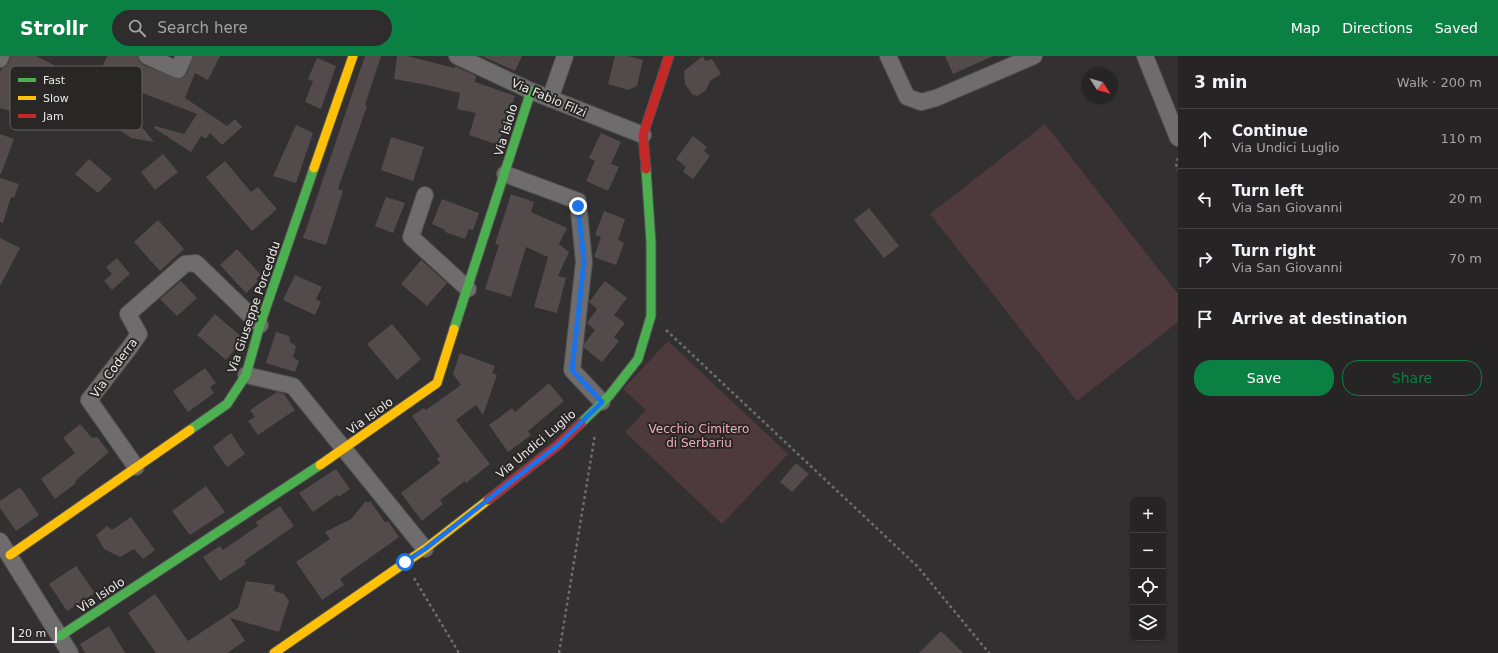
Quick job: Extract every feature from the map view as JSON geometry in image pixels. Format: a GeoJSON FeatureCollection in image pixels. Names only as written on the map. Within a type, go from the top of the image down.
{"type":"FeatureCollection","features":[{"type":"Feature","properties":{"kind":"street"},"geometry":{"type":"LineString","coordinates":[[147,56],[181,63]]}},
{"type":"Feature","properties":{"kind":"street","name":"Via Giuseppe Porceddu"},"geometry":{"type":"LineString","coordinates":[[10,555],[227,404],[246,375],[260,325],[353,56]]}},
{"type":"Feature","properties":{"kind":"street","name":"Via Fabio Filzi"},"geometry":{"type":"LineString","coordinates":[[457,56],[531,91],[644,136]]}},
{"type":"Feature","properties":{"kind":"street"},"geometry":{"type":"LineString","coordinates":[[550,99],[565,56]]}},
{"type":"Feature","properties":{"kind":"street"},"geometry":{"type":"LineString","coordinates":[[644,136],[669,56]]}},
{"type":"Feature","properties":{"kind":"street"},"geometry":{"type":"LineString","coordinates":[[888,56],[908,97],[921,102],[936,98],[1007,61],[1034,56]]}},
{"type":"Feature","properties":{"kind":"street"},"geometry":{"type":"LineString","coordinates":[[1145,56],[1178,138]]}},
{"type":"Feature","properties":{"kind":"street","name":"Via Isiolo"},"geometry":{"type":"LineString","coordinates":[[60,636],[344,449],[437,383],[531,91]]}},
{"type":"Feature","properties":{"kind":"street","name":"Via Undici Luglio"},"geometry":{"type":"LineString","coordinates":[[274,653],[425,549],[558,445],[609,396],[638,359],[651,316],[650,242],[644,136]]}},
{"type":"Feature","properties":{"kind":"street"},"geometry":{"type":"LineString","coordinates":[[505,174],[578,201],[584,262],[572,370],[602,402]]}},
{"type":"Feature","properties":{"kind":"street"},"geometry":{"type":"LineString","coordinates":[[425,195],[411,237],[468,289]]}},
{"type":"Feature","properties":{"kind":"street","name":"Via Coderra"},"geometry":{"type":"LineString","coordinates":[[136,467],[89,400],[139,334],[128,314],[185,264],[196,263],[260,325]]}},
{"type":"Feature","properties":{"kind":"street"},"geometry":{"type":"LineString","coordinates":[[246,375],[293,386],[425,549]]}},
{"type":"Feature","properties":{"kind":"street"},"geometry":{"type":"LineString","coordinates":[[0,541],[70,653]]}},
{"type":"Feature","properties":{"kind":"path"},"geometry":{"type":"LineString","coordinates":[[1178,158],[1176,166],[1178,170]]}},
{"type":"Feature","properties":{"kind":"path"},"geometry":{"type":"LineString","coordinates":[[651,316],[917,566],[989,653]]}},
{"type":"Feature","properties":{"kind":"path"},"geometry":{"type":"LineString","coordinates":[[559,653],[596,430]]}},
{"type":"Feature","properties":{"kind":"path"},"geometry":{"type":"LineString","coordinates":[[405,562],[459,653]]}},
{"type":"Feature","properties":{"kind":"green space"},"geometry":{"type":"Polygon","coordinates":[[[1045,124],[1178,294],[1178,322],[1077,401],[930,214],[1045,124]]]}},
{"type":"Feature","properties":{"kind":"green space","name":"Vecchio Cimitero di Serbariu"},"geometry":{"type":"Polygon","coordinates":[[[668,341],[788,454],[722,524],[625,432],[646,410],[623,389],[668,341]]]}},
{"type":"Feature","properties":{"kind":"building"},"geometry":{"type":"Polygon","coordinates":[[[10,56],[36,56],[54,65],[10,66],[10,111],[0,108],[0,72],[9,62],[10,56]]]}},
{"type":"Feature","properties":{"kind":"building"},"geometry":{"type":"Polygon","coordinates":[[[107,56],[138,56],[139,61],[143,65],[179,79],[183,78],[187,74],[193,56],[220,56],[208,80],[195,73],[185,98],[227,126],[235,119],[242,127],[222,145],[210,133],[206,139],[201,136],[191,152],[154,128],[155,126],[184,134],[197,114],[142,93],[142,66],[103,66],[107,56]]]}},
{"type":"Feature","properties":{"kind":"building"},"geometry":{"type":"Polygon","coordinates":[[[365,56],[381,56],[365,105],[367,106],[338,189],[343,191],[326,245],[303,238],[365,56]]]}},
{"type":"Feature","properties":{"kind":"building"},"geometry":{"type":"Polygon","coordinates":[[[397,56],[407,56],[454,68],[455,66],[476,76],[475,82],[515,96],[498,145],[469,135],[476,113],[457,109],[460,93],[394,79],[397,56]]]}},
{"type":"Feature","properties":{"kind":"building"},"geometry":{"type":"Polygon","coordinates":[[[482,56],[522,56],[515,71],[482,56]]]}},
{"type":"Feature","properties":{"kind":"building"},"geometry":{"type":"Polygon","coordinates":[[[615,56],[628,56],[643,60],[637,86],[628,90],[608,84],[615,56]]]}},
{"type":"Feature","properties":{"kind":"building"},"geometry":{"type":"Polygon","coordinates":[[[703,56],[705,61],[712,59],[721,74],[710,81],[706,90],[697,96],[692,94],[685,84],[684,71],[703,56]]]}},
{"type":"Feature","properties":{"kind":"building"},"geometry":{"type":"Polygon","coordinates":[[[945,56],[993,56],[953,74],[945,56]]]}},
{"type":"Feature","properties":{"kind":"building"},"geometry":{"type":"Polygon","coordinates":[[[317,58],[336,66],[321,109],[305,102],[313,81],[308,79],[317,58]]]}},
{"type":"Feature","properties":{"kind":"building"},"geometry":{"type":"Polygon","coordinates":[[[296,125],[313,133],[296,183],[273,176],[296,125]]]}},
{"type":"Feature","properties":{"kind":"building"},"geometry":{"type":"Polygon","coordinates":[[[142,127],[154,142],[131,138],[120,130],[142,130],[142,127]]]}},
{"type":"Feature","properties":{"kind":"building"},"geometry":{"type":"Polygon","coordinates":[[[601,133],[621,142],[611,164],[619,167],[608,191],[586,181],[595,161],[589,158],[601,133]]]}},
{"type":"Feature","properties":{"kind":"building"},"geometry":{"type":"Polygon","coordinates":[[[0,134],[14,139],[1,174],[0,174],[0,134]]]}},
{"type":"Feature","properties":{"kind":"building"},"geometry":{"type":"Polygon","coordinates":[[[693,136],[707,147],[704,151],[710,156],[693,179],[683,172],[686,167],[676,159],[693,136]]]}},
{"type":"Feature","properties":{"kind":"building"},"geometry":{"type":"Polygon","coordinates":[[[391,137],[424,147],[413,181],[381,170],[391,137]]]}},
{"type":"Feature","properties":{"kind":"building"},"geometry":{"type":"Polygon","coordinates":[[[163,154],[178,172],[155,190],[141,172],[163,154]]]}},
{"type":"Feature","properties":{"kind":"building"},"geometry":{"type":"Polygon","coordinates":[[[89,159],[112,179],[98,193],[75,174],[89,159]]]}},
{"type":"Feature","properties":{"kind":"building"},"geometry":{"type":"Polygon","coordinates":[[[225,161],[251,192],[258,187],[277,209],[252,231],[206,177],[225,161]]]}},
{"type":"Feature","properties":{"kind":"building"},"geometry":{"type":"Polygon","coordinates":[[[0,178],[19,184],[14,198],[11,197],[3,223],[0,222],[0,178]]]}},
{"type":"Feature","properties":{"kind":"building"},"geometry":{"type":"Polygon","coordinates":[[[511,194],[534,202],[531,212],[567,228],[559,244],[556,242],[569,252],[558,276],[566,278],[557,313],[534,307],[548,257],[526,247],[511,297],[485,289],[499,245],[495,244],[511,194]]]}},
{"type":"Feature","properties":{"kind":"building"},"geometry":{"type":"Polygon","coordinates":[[[386,197],[405,203],[393,233],[375,226],[386,197]]]}},
{"type":"Feature","properties":{"kind":"building"},"geometry":{"type":"Polygon","coordinates":[[[442,199],[479,213],[473,230],[469,229],[465,239],[445,232],[445,230],[432,224],[442,199]]]}},
{"type":"Feature","properties":{"kind":"building"},"geometry":{"type":"Polygon","coordinates":[[[869,208],[899,246],[884,258],[854,220],[869,208]]]}},
{"type":"Feature","properties":{"kind":"building"},"geometry":{"type":"Polygon","coordinates":[[[604,211],[625,219],[618,240],[624,243],[616,265],[594,257],[601,237],[595,235],[604,211]]]}},
{"type":"Feature","properties":{"kind":"building"},"geometry":{"type":"Polygon","coordinates":[[[158,220],[184,249],[160,271],[134,242],[158,220]]]}},
{"type":"Feature","properties":{"kind":"building"},"geometry":{"type":"Polygon","coordinates":[[[0,238],[20,248],[0,286],[0,238]]]}},
{"type":"Feature","properties":{"kind":"building"},"geometry":{"type":"Polygon","coordinates":[[[237,249],[261,275],[256,279],[258,281],[246,293],[220,265],[237,249]]]}},
{"type":"Feature","properties":{"kind":"building"},"geometry":{"type":"Polygon","coordinates":[[[117,258],[130,274],[112,290],[104,281],[112,274],[106,267],[117,258]]]}},
{"type":"Feature","properties":{"kind":"building"},"geometry":{"type":"Polygon","coordinates":[[[421,260],[447,283],[427,306],[401,284],[421,260]]]}},
{"type":"Feature","properties":{"kind":"building"},"geometry":{"type":"Polygon","coordinates":[[[295,275],[322,287],[316,299],[321,302],[315,315],[283,300],[295,275]]]}},
{"type":"Feature","properties":{"kind":"building"},"geometry":{"type":"Polygon","coordinates":[[[181,281],[197,298],[177,316],[160,299],[181,281]]]}},
{"type":"Feature","properties":{"kind":"building"},"geometry":{"type":"Polygon","coordinates":[[[605,281],[627,298],[614,315],[625,323],[614,337],[619,341],[602,362],[584,348],[584,344],[595,330],[587,323],[597,309],[589,302],[605,281]]]}},
{"type":"Feature","properties":{"kind":"building"},"geometry":{"type":"Polygon","coordinates":[[[215,314],[243,338],[226,360],[197,335],[215,314]]]}},
{"type":"Feature","properties":{"kind":"building"},"geometry":{"type":"Polygon","coordinates":[[[392,324],[421,359],[397,380],[367,344],[392,324]]]}},
{"type":"Feature","properties":{"kind":"building"},"geometry":{"type":"Polygon","coordinates":[[[276,332],[289,336],[290,342],[296,346],[293,357],[299,361],[295,372],[266,363],[276,332]]]}},
{"type":"Feature","properties":{"kind":"building"},"geometry":{"type":"Polygon","coordinates":[[[460,353],[495,366],[492,373],[497,375],[483,415],[476,405],[456,420],[490,464],[466,483],[465,481],[440,500],[443,504],[422,521],[401,493],[440,463],[437,459],[440,456],[412,416],[424,408],[426,410],[461,385],[453,374],[460,353]]]}},
{"type":"Feature","properties":{"kind":"building"},"geometry":{"type":"Polygon","coordinates":[[[205,368],[216,383],[210,387],[214,393],[188,412],[173,391],[205,368]]]}},
{"type":"Feature","properties":{"kind":"building"},"geometry":{"type":"Polygon","coordinates":[[[549,383],[564,401],[528,431],[531,435],[508,452],[489,425],[512,408],[515,412],[549,383]]]}},
{"type":"Feature","properties":{"kind":"building"},"geometry":{"type":"Polygon","coordinates":[[[277,392],[284,394],[295,410],[258,435],[248,421],[255,417],[250,410],[277,392]]]}},
{"type":"Feature","properties":{"kind":"building"},"geometry":{"type":"Polygon","coordinates":[[[80,424],[92,438],[97,437],[109,452],[75,481],[76,483],[55,499],[41,479],[75,453],[63,438],[80,424]]]}},
{"type":"Feature","properties":{"kind":"building"},"geometry":{"type":"Polygon","coordinates":[[[231,433],[245,454],[227,467],[213,447],[231,433]]]}},
{"type":"Feature","properties":{"kind":"building"},"geometry":{"type":"Polygon","coordinates":[[[796,463],[809,474],[792,492],[780,482],[796,463]]]}},
{"type":"Feature","properties":{"kind":"building"},"geometry":{"type":"Polygon","coordinates":[[[336,469],[350,489],[339,497],[337,495],[313,512],[299,493],[336,469]]]}},
{"type":"Feature","properties":{"kind":"building"},"geometry":{"type":"Polygon","coordinates":[[[206,486],[225,512],[190,535],[172,511],[206,486]]]}},
{"type":"Feature","properties":{"kind":"building"},"geometry":{"type":"Polygon","coordinates":[[[20,487],[39,515],[16,531],[0,508],[0,501],[20,487]]]}},
{"type":"Feature","properties":{"kind":"building"},"geometry":{"type":"Polygon","coordinates":[[[366,501],[368,503],[370,501],[385,522],[388,521],[399,537],[340,579],[344,585],[322,600],[296,562],[330,539],[325,532],[351,519],[366,501]]]}},
{"type":"Feature","properties":{"kind":"building"},"geometry":{"type":"Polygon","coordinates":[[[280,506],[294,526],[244,561],[246,564],[220,581],[203,557],[220,546],[223,550],[258,526],[256,522],[280,506]]]}},
{"type":"Feature","properties":{"kind":"building"},"geometry":{"type":"Polygon","coordinates":[[[131,517],[155,550],[143,559],[134,549],[120,557],[104,549],[96,535],[107,526],[112,530],[131,517]]]}},
{"type":"Feature","properties":{"kind":"building"},"geometry":{"type":"Polygon","coordinates":[[[76,566],[95,593],[67,611],[49,584],[76,566]]]}},
{"type":"Feature","properties":{"kind":"building"},"geometry":{"type":"Polygon","coordinates":[[[246,581],[275,585],[274,591],[284,594],[289,601],[279,632],[230,618],[245,641],[227,653],[156,653],[128,613],[155,594],[188,641],[238,608],[246,581]]]}},
{"type":"Feature","properties":{"kind":"building"},"geometry":{"type":"Polygon","coordinates":[[[109,626],[125,653],[85,653],[80,644],[109,626]]]}},
{"type":"Feature","properties":{"kind":"building"},"geometry":{"type":"Polygon","coordinates":[[[941,631],[963,653],[919,653],[941,631]]]}},
{"type":"Feature","properties":{"kind":"traffic: fast"},"geometry":{"type":"LineString","coordinates":[[454,329],[531,91]]}},
{"type":"Feature","properties":{"kind":"traffic: fast"},"geometry":{"type":"LineString","coordinates":[[190,430],[227,404],[246,375],[260,325],[314,168]]}},
{"type":"Feature","properties":{"kind":"traffic: fast"},"geometry":{"type":"LineString","coordinates":[[581,423],[609,396],[638,359],[651,316],[651,242],[646,169]]}},
{"type":"Feature","properties":{"kind":"traffic: fast"},"geometry":{"type":"LineString","coordinates":[[60,636],[320,465]]}},
{"type":"Feature","properties":{"kind":"traffic: slow"},"geometry":{"type":"LineString","coordinates":[[314,168],[353,56]]}},
{"type":"Feature","properties":{"kind":"traffic: slow"},"geometry":{"type":"LineString","coordinates":[[320,465],[437,383],[454,329]]}},
{"type":"Feature","properties":{"kind":"traffic: slow"},"geometry":{"type":"LineString","coordinates":[[10,555],[190,430]]}},
{"type":"Feature","properties":{"kind":"traffic: slow"},"geometry":{"type":"LineString","coordinates":[[274,653],[425,549],[488,500]]}},
{"type":"Feature","properties":{"kind":"traffic: jam"},"geometry":{"type":"LineString","coordinates":[[646,169],[643,135],[669,56]]}},
{"type":"Feature","properties":{"kind":"traffic: jam"},"geometry":{"type":"LineString","coordinates":[[488,500],[558,445],[581,423]]}},
{"type":"Feature","properties":{"kind":"route"},"geometry":{"type":"LineString","coordinates":[[405,562],[425,549],[558,445],[602,402],[572,370],[584,262],[578,206]]}}]}
